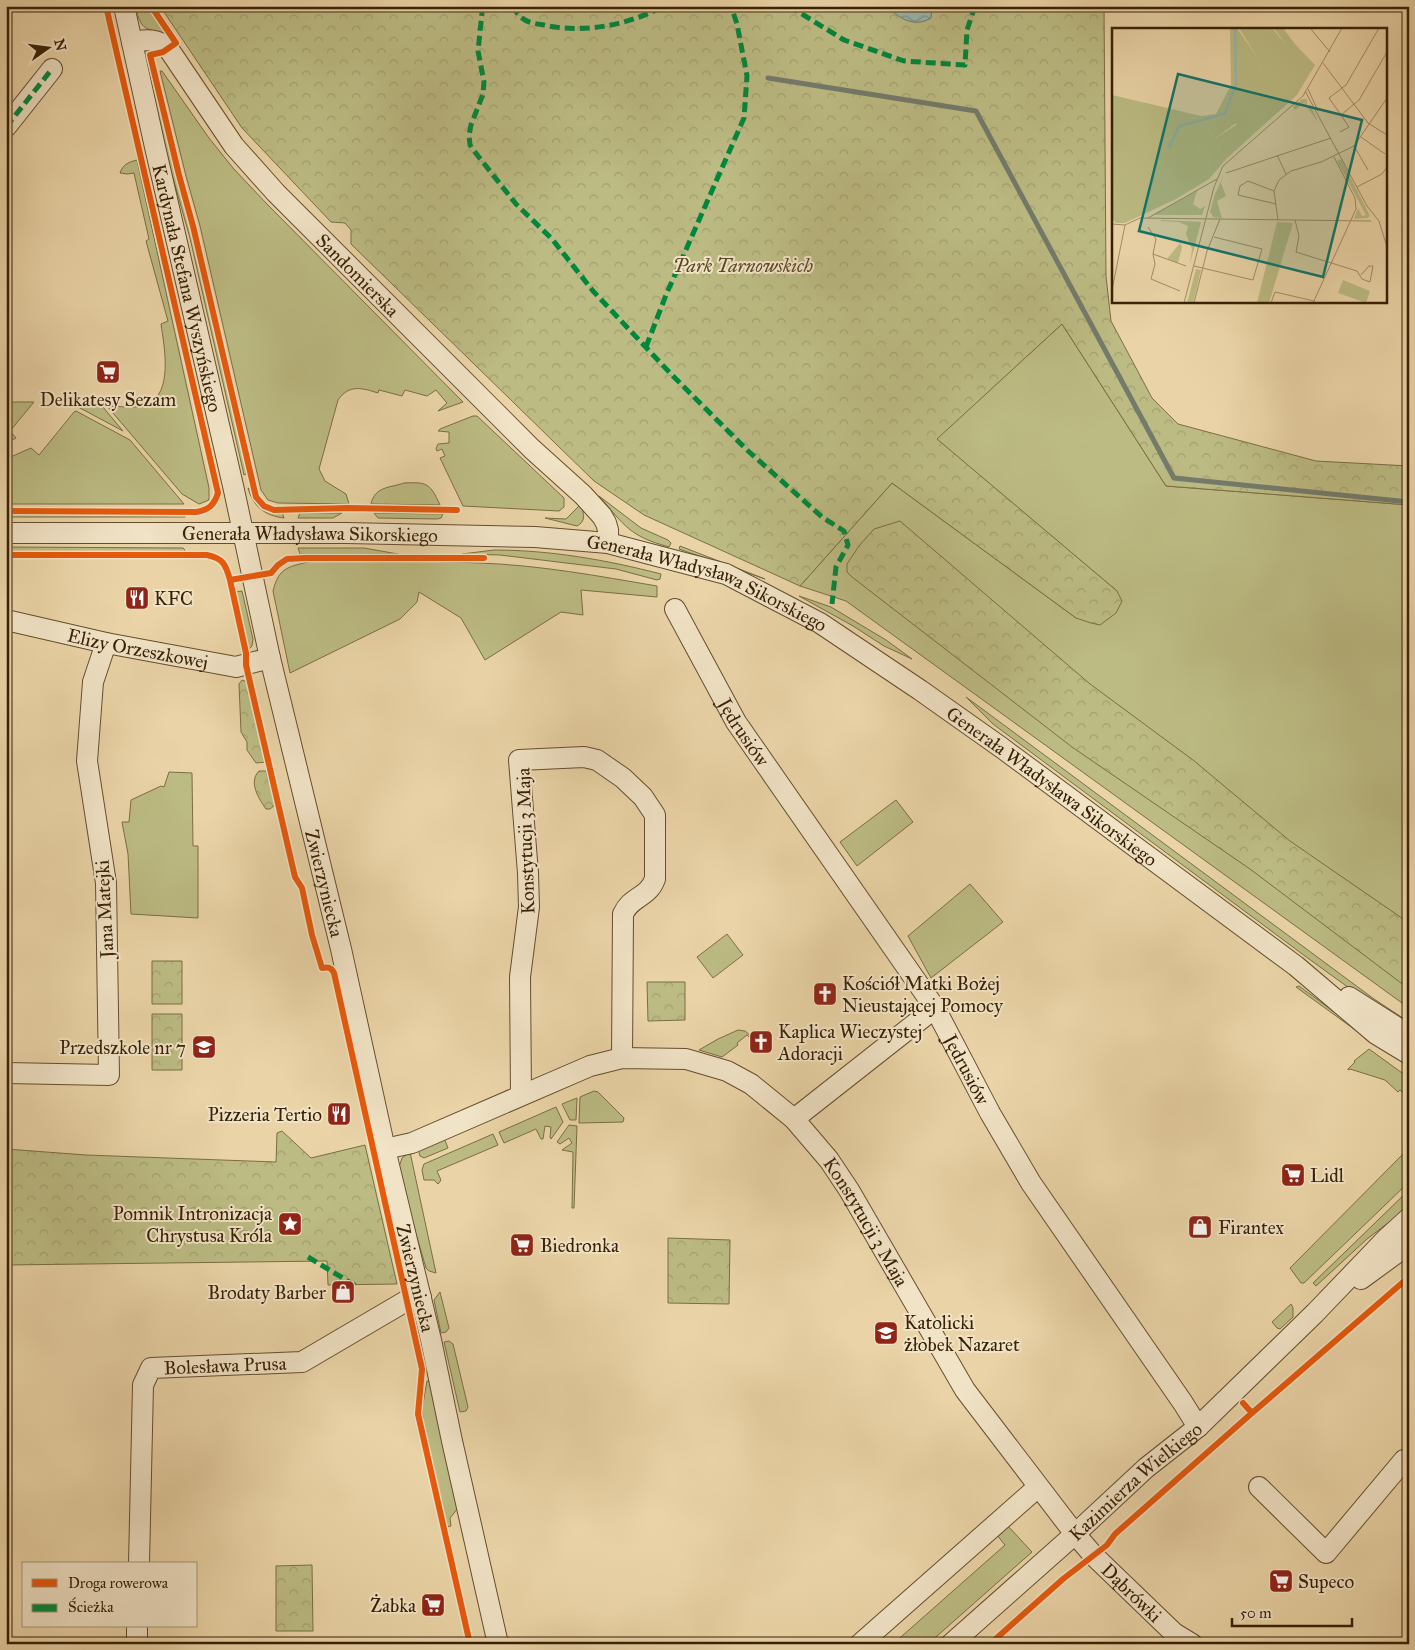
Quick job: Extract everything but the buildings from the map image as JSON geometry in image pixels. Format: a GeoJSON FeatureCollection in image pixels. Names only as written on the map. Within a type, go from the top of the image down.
{"type":"FeatureCollection","features":[{"type":"Feature","properties":{"kind":"street"},"geometry":{"type":"LineString","coordinates":[[124,6],[132,42]]}},
{"type":"Feature","properties":{"kind":"street","name":"Sandomierska"},"geometry":{"type":"LineString","coordinates":[[132,42],[141,40],[160,41],[168,48],[234,146],[276,193],[532,449],[583,495],[602,516],[608,530],[608,543]]}},
{"type":"Feature","properties":{"kind":"street","name":"Kardynała Stefana Wyszyńskiego"},"geometry":{"type":"LineString","coordinates":[[132,42],[243,533]]}},
{"type":"Feature","properties":{"kind":"street"},"geometry":{"type":"LineString","coordinates":[[6,127],[52,69]]}},
{"type":"Feature","properties":{"kind":"street","name":"Generała Władysława Sikorskiego"},"geometry":{"type":"LineString","coordinates":[[6,533],[346,533],[534,537],[608,543],[726,574],[820,623],[920,690],[1002,748],[1296,966],[1376,1034],[1409,1054]]}},
{"type":"Feature","properties":{"kind":"street","name":"Zwierzyniecka"},"geometry":{"type":"LineString","coordinates":[[243,533],[270,658],[431,1340],[498,1644]]}},
{"type":"Feature","properties":{"kind":"street","name":"Jędrusiów"},"geometry":{"type":"LineString","coordinates":[[676,609],[736,722],[935,1008],[990,1113],[1031,1183],[1198,1427]]}},
{"type":"Feature","properties":{"kind":"street","name":"Elizy Orzeszkowej"},"geometry":{"type":"LineString","coordinates":[[6,620],[106,643],[236,667],[270,658]]}},
{"type":"Feature","properties":{"kind":"street","name":"Jana Matejki"},"geometry":{"type":"LineString","coordinates":[[6,1073],[109,1075],[106,883],[86,761],[93,682],[106,643]]}},
{"type":"Feature","properties":{"kind":"street","name":"Konstytucji 3 Maja"},"geometry":{"type":"LineString","coordinates":[[521,1095],[520,977],[529,907],[519,760],[584,757],[598,760],[623,778],[643,797],[655,815],[655,879],[652,888],[628,904],[623,914],[622,1058]]}},
{"type":"Feature","properties":{"kind":"street","name":"Generała Władysława Sikorskiego"},"geometry":{"type":"LineString","coordinates":[[1296,966],[1339,990],[1409,1036]]}},
{"type":"Feature","properties":{"kind":"street"},"geometry":{"type":"LineString","coordinates":[[794,1119],[935,1008]]}},
{"type":"Feature","properties":{"kind":"street","name":"Konstytucji 3 Maja"},"geometry":{"type":"LineString","coordinates":[[386,1149],[412,1143],[584,1068],[622,1058],[686,1059],[727,1071],[751,1084],[794,1119],[829,1160],[849,1190],[965,1390],[1075,1534]]}},
{"type":"Feature","properties":{"kind":"street","name":"Kazimierza Wielkiego"},"geometry":{"type":"LineString","coordinates":[[951,1644],[1146,1468],[1198,1427],[1409,1218]]}},
{"type":"Feature","properties":{"kind":"street","name":"Kazimierza Wielkiego"},"geometry":{"type":"LineString","coordinates":[[1315,1313],[1409,1244]]}},
{"type":"Feature","properties":{"kind":"street","name":"Bolesława Prusa"},"geometry":{"type":"LineString","coordinates":[[139,1562],[143,1385],[151,1368],[302,1362],[406,1301],[421,1297]]}},
{"type":"Feature","properties":{"kind":"street"},"geometry":{"type":"LineString","coordinates":[[1259,1487],[1326,1553],[1407,1460]]}},
{"type":"Feature","properties":{"kind":"street"},"geometry":{"type":"LineString","coordinates":[[860,1644],[1038,1487]]}},
{"type":"Feature","properties":{"kind":"street","name":"Dąbrówki"},"geometry":{"type":"LineString","coordinates":[[1075,1534],[1168,1638],[1192,1644]]}},
{"type":"Feature","properties":{"kind":"street"},"geometry":{"type":"LineString","coordinates":[[137,1644],[138,1628]]}},
{"type":"Feature","properties":{"kind":"green space"},"geometry":{"type":"Polygon","coordinates":[[[135,6],[148,6],[167,35],[145,28],[140,21],[135,6]]]}},
{"type":"Feature","properties":{"kind":"green space","name":"Park Tarnowskich"},"geometry":{"type":"Polygon","coordinates":[[[160,6],[1104,6],[1106,276],[1111,321],[1152,398],[1178,424],[1316,461],[1409,466],[1409,505],[1166,486],[1062,324],[937,439],[1117,591],[1122,601],[1116,613],[1100,625],[1076,618],[892,483],[800,586],[644,515],[594,481],[351,244],[351,230],[345,223],[331,222],[242,128],[160,6]]]}},
{"type":"Feature","properties":{"kind":"green space"},"geometry":{"type":"Polygon","coordinates":[[[147,68],[151,69],[193,235],[248,473],[244,475],[190,238],[171,171],[147,68]]]}},
{"type":"Feature","properties":{"kind":"green space"},"geometry":{"type":"Polygon","coordinates":[[[160,71],[162,71],[209,138],[233,168],[463,402],[438,411],[447,403],[436,390],[427,396],[405,390],[402,396],[379,390],[378,393],[351,389],[342,395],[338,400],[319,469],[325,481],[346,494],[349,504],[278,503],[268,500],[261,490],[200,226],[160,71]]]}},
{"type":"Feature","properties":{"kind":"green space"},"geometry":{"type":"Polygon","coordinates":[[[137,160],[209,488],[209,500],[199,504],[182,494],[107,406],[132,407],[146,405],[155,399],[161,391],[164,380],[165,356],[161,324],[168,321],[146,241],[149,239],[134,173],[120,173],[123,167],[137,160]]]}},
{"type":"Feature","properties":{"kind":"green space"},"geometry":{"type":"Polygon","coordinates":[[[1062,324],[1166,486],[1409,505],[1409,1008],[846,601],[800,586],[892,483],[1076,618],[1117,591],[936,439],[1062,324]]]}},
{"type":"Feature","properties":{"kind":"green space"},"geometry":{"type":"Polygon","coordinates":[[[6,402],[34,402],[10,431],[16,438],[6,443],[6,402]]]}},
{"type":"Feature","properties":{"kind":"green space"},"geometry":{"type":"Polygon","coordinates":[[[76,406],[102,406],[123,431],[80,408],[76,406]]]}},
{"type":"Feature","properties":{"kind":"green space"},"geometry":{"type":"Polygon","coordinates":[[[76,411],[130,440],[184,504],[6,504],[6,459],[31,448],[39,455],[76,411]]]}},
{"type":"Feature","properties":{"kind":"green space"},"geometry":{"type":"Polygon","coordinates":[[[477,416],[564,498],[564,507],[559,511],[463,506],[440,458],[445,456],[442,449],[437,451],[436,449],[438,444],[449,443],[449,432],[438,431],[477,416]]]}},
{"type":"Feature","properties":{"kind":"green space"},"geometry":{"type":"Polygon","coordinates":[[[404,483],[427,485],[440,505],[371,504],[373,498],[380,491],[404,483]]]}},
{"type":"Feature","properties":{"kind":"green space"},"geometry":{"type":"Polygon","coordinates":[[[248,488],[252,490],[259,504],[267,509],[282,512],[284,518],[271,515],[261,509],[253,500],[248,488]]]}},
{"type":"Feature","properties":{"kind":"green space"},"geometry":{"type":"Polygon","coordinates":[[[599,496],[641,528],[668,540],[671,543],[669,547],[645,539],[629,529],[599,496]]]}},
{"type":"Feature","properties":{"kind":"green space"},"geometry":{"type":"Polygon","coordinates":[[[579,506],[584,517],[577,526],[545,518],[566,519],[579,506]]]}},
{"type":"Feature","properties":{"kind":"green space"},"geometry":{"type":"Polygon","coordinates":[[[6,513],[182,514],[185,517],[6,517],[6,513]]]}},
{"type":"Feature","properties":{"kind":"green space"},"geometry":{"type":"Polygon","coordinates":[[[300,513],[342,513],[333,518],[298,518],[300,513]]]}},
{"type":"Feature","properties":{"kind":"green space"},"geometry":{"type":"Polygon","coordinates":[[[374,513],[443,514],[441,518],[437,519],[378,518],[374,513]]]}},
{"type":"Feature","properties":{"kind":"green space"},"geometry":{"type":"Polygon","coordinates":[[[900,521],[1090,684],[1193,760],[1290,841],[1409,923],[1409,989],[1250,869],[1072,747],[852,577],[847,572],[847,564],[859,546],[874,529],[900,521]]]}},
{"type":"Feature","properties":{"kind":"green space"},"geometry":{"type":"Polygon","coordinates":[[[680,546],[765,579],[679,549],[680,546]]]}},
{"type":"Feature","properties":{"kind":"green space"},"geometry":{"type":"Polygon","coordinates":[[[6,547],[183,548],[185,550],[184,552],[6,552],[6,547]]]}},
{"type":"Feature","properties":{"kind":"green space"},"geometry":{"type":"Polygon","coordinates":[[[298,548],[364,548],[398,554],[300,554],[298,548]]]}},
{"type":"Feature","properties":{"kind":"green space"},"geometry":{"type":"Polygon","coordinates":[[[494,550],[515,550],[578,557],[620,564],[661,574],[660,579],[657,580],[616,569],[500,555],[462,554],[494,550]]]}},
{"type":"Feature","properties":{"kind":"green space"},"geometry":{"type":"Polygon","coordinates":[[[311,561],[437,562],[524,566],[657,586],[657,597],[581,590],[583,615],[561,612],[485,660],[461,618],[419,592],[417,602],[400,619],[290,673],[273,591],[275,583],[282,572],[311,561]]]}},
{"type":"Feature","properties":{"kind":"green space"},"geometry":{"type":"Polygon","coordinates":[[[242,591],[253,639],[252,646],[248,650],[235,592],[242,591]]]}},
{"type":"Feature","properties":{"kind":"green space"},"geometry":{"type":"Polygon","coordinates":[[[799,596],[831,607],[886,640],[912,659],[884,646],[853,626],[799,596]]]}},
{"type":"Feature","properties":{"kind":"green space"},"geometry":{"type":"Polygon","coordinates":[[[242,680],[247,682],[266,762],[256,763],[247,750],[247,742],[241,732],[239,684],[242,680]]]}},
{"type":"Feature","properties":{"kind":"green space"},"geometry":{"type":"Polygon","coordinates":[[[966,697],[1374,999],[1409,1022],[1409,1029],[1309,959],[993,724],[966,697]]]}},
{"type":"Feature","properties":{"kind":"green space"},"geometry":{"type":"Polygon","coordinates":[[[259,771],[266,771],[275,805],[270,809],[266,809],[256,790],[254,780],[259,771]]]}},
{"type":"Feature","properties":{"kind":"green space"},"geometry":{"type":"Polygon","coordinates":[[[169,772],[192,773],[193,846],[198,846],[198,918],[131,914],[128,854],[122,822],[129,822],[131,800],[161,786],[164,787],[169,772]]]}},
{"type":"Feature","properties":{"kind":"green space"},"geometry":{"type":"Polygon","coordinates":[[[896,800],[913,822],[857,866],[840,842],[896,800]]]}},
{"type":"Feature","properties":{"kind":"green space"},"geometry":{"type":"Polygon","coordinates":[[[970,884],[1003,922],[931,978],[908,936],[970,884]]]}},
{"type":"Feature","properties":{"kind":"green space"},"geometry":{"type":"Polygon","coordinates":[[[727,934],[743,955],[713,978],[697,957],[727,934]]]}},
{"type":"Feature","properties":{"kind":"green space"},"geometry":{"type":"Polygon","coordinates":[[[152,961],[182,961],[182,1004],[152,1004],[152,961]]]}},
{"type":"Feature","properties":{"kind":"green space"},"geometry":{"type":"Polygon","coordinates":[[[647,982],[685,982],[685,1020],[648,1021],[647,982]]]}},
{"type":"Feature","properties":{"kind":"green space"},"geometry":{"type":"Polygon","coordinates":[[[1299,986],[1364,1034],[1365,1037],[1296,987],[1299,986]]]}},
{"type":"Feature","properties":{"kind":"green space"},"geometry":{"type":"Polygon","coordinates":[[[152,1014],[182,1014],[182,1070],[152,1070],[152,1014]]]}},
{"type":"Feature","properties":{"kind":"green space"},"geometry":{"type":"Polygon","coordinates":[[[738,1030],[745,1031],[751,1036],[747,1035],[737,1043],[738,1045],[722,1057],[699,1050],[718,1039],[738,1030]]]}},
{"type":"Feature","properties":{"kind":"green space"},"geometry":{"type":"Polygon","coordinates":[[[1369,1049],[1409,1078],[1409,1095],[1407,1097],[1400,1090],[1398,1092],[1385,1080],[1348,1070],[1354,1061],[1369,1049]]]}},
{"type":"Feature","properties":{"kind":"green space"},"geometry":{"type":"Polygon","coordinates":[[[594,1091],[598,1092],[624,1118],[623,1122],[579,1123],[580,1097],[594,1091]]]}},
{"type":"Feature","properties":{"kind":"green space"},"geometry":{"type":"Polygon","coordinates":[[[577,1098],[576,1120],[570,1120],[562,1104],[577,1098]]]}},
{"type":"Feature","properties":{"kind":"green space"},"geometry":{"type":"Polygon","coordinates":[[[556,1107],[563,1122],[551,1139],[551,1127],[545,1126],[543,1139],[541,1139],[536,1129],[504,1143],[499,1132],[556,1107]]]}},
{"type":"Feature","properties":{"kind":"green space"},"geometry":{"type":"Polygon","coordinates":[[[569,1125],[577,1126],[574,1208],[572,1208],[573,1152],[562,1150],[572,1143],[569,1138],[560,1144],[557,1142],[569,1125]]]}},
{"type":"Feature","properties":{"kind":"green space"},"geometry":{"type":"Polygon","coordinates":[[[282,1131],[311,1158],[365,1145],[397,1284],[328,1285],[327,1261],[6,1265],[6,1149],[86,1155],[276,1162],[277,1133],[282,1131]]]}},
{"type":"Feature","properties":{"kind":"green space"},"geometry":{"type":"Polygon","coordinates":[[[493,1134],[498,1145],[437,1171],[441,1180],[438,1184],[434,1180],[424,1180],[422,1170],[424,1164],[493,1134]]]}},
{"type":"Feature","properties":{"kind":"green space"},"geometry":{"type":"Polygon","coordinates":[[[444,1138],[448,1148],[424,1158],[420,1156],[418,1149],[444,1138]]]}},
{"type":"Feature","properties":{"kind":"green space"},"geometry":{"type":"Polygon","coordinates":[[[1409,1148],[1409,1182],[1304,1283],[1301,1283],[1290,1268],[1409,1148]]]}},
{"type":"Feature","properties":{"kind":"green space"},"geometry":{"type":"Polygon","coordinates":[[[410,1152],[436,1273],[426,1268],[398,1170],[402,1158],[410,1152]]]}},
{"type":"Feature","properties":{"kind":"green space"},"geometry":{"type":"Polygon","coordinates":[[[1409,1190],[1409,1207],[1367,1239],[1316,1286],[1313,1283],[1409,1190]]]}},
{"type":"Feature","properties":{"kind":"green space"},"geometry":{"type":"Polygon","coordinates":[[[668,1238],[730,1240],[729,1304],[668,1303],[668,1238]]]}},
{"type":"Feature","properties":{"kind":"green space"},"geometry":{"type":"Polygon","coordinates":[[[440,1292],[449,1328],[446,1332],[441,1333],[434,1300],[440,1292]]]}},
{"type":"Feature","properties":{"kind":"green space"},"geometry":{"type":"Polygon","coordinates":[[[1291,1304],[1293,1317],[1280,1329],[1277,1328],[1272,1322],[1291,1304]]]}},
{"type":"Feature","properties":{"kind":"green space"},"geometry":{"type":"Polygon","coordinates":[[[449,1341],[453,1344],[468,1407],[466,1411],[460,1412],[444,1342],[449,1341]]]}},
{"type":"Feature","properties":{"kind":"green space"},"geometry":{"type":"Polygon","coordinates":[[[427,1381],[429,1381],[458,1508],[450,1518],[451,1526],[447,1527],[423,1419],[422,1409],[427,1381]]]}},
{"type":"Feature","properties":{"kind":"green space"},"geometry":{"type":"Polygon","coordinates":[[[1007,1525],[1032,1552],[928,1644],[893,1644],[1005,1545],[996,1534],[1007,1525]]]}},
{"type":"Feature","properties":{"kind":"green space"},"geometry":{"type":"Polygon","coordinates":[[[312,1565],[313,1631],[276,1631],[276,1566],[312,1565]]]}},
{"type":"Feature","properties":{"kind":"water"},"geometry":{"type":"Polygon","coordinates":[[[887,6],[932,6],[931,18],[919,22],[908,21],[897,15],[887,6]]]}},
{"type":"Feature","properties":{"kind":"waterway"},"geometry":{"type":"LineString","coordinates":[[768,78],[976,111],[1174,478],[1409,502]]}},
{"type":"Feature","properties":{"kind":"marked path"},"geometry":{"type":"LineString","coordinates":[[481,6],[478,51],[484,82],[483,94],[471,125],[470,145],[516,204],[552,239],[593,291],[671,374],[747,450],[822,517],[844,531],[848,545],[836,567],[832,604]]}},
{"type":"Feature","properties":{"kind":"marked path"},"geometry":{"type":"LineString","coordinates":[[512,6],[524,20],[559,28],[590,28],[621,23],[664,6]]}},
{"type":"Feature","properties":{"kind":"marked path"},"geometry":{"type":"LineString","coordinates":[[646,347],[666,295],[744,118],[747,76],[737,24],[731,6]]}},
{"type":"Feature","properties":{"kind":"marked path"},"geometry":{"type":"LineString","coordinates":[[789,6],[844,40],[904,61],[965,65],[967,30],[975,6]]}},
{"type":"Feature","properties":{"kind":"marked path"},"geometry":{"type":"LineString","coordinates":[[6,127],[52,69]]}},
{"type":"Feature","properties":{"kind":"marked path"},"geometry":{"type":"LineString","coordinates":[[308,1257],[356,1286]]}},
{"type":"Feature","properties":{"kind":"cycle path"},"geometry":{"type":"LineString","coordinates":[[6,511],[196,512],[210,506],[215,501],[218,493],[106,6]]}},
{"type":"Feature","properties":{"kind":"cycle path"},"geometry":{"type":"LineString","coordinates":[[151,6],[176,43],[163,52],[150,55],[193,226],[256,497],[264,506],[274,510],[348,508],[457,510]]}},
{"type":"Feature","properties":{"kind":"cycle path"},"geometry":{"type":"LineString","coordinates":[[6,555],[207,555],[217,558],[223,563],[230,580],[271,573],[287,559],[484,558]]}},
{"type":"Feature","properties":{"kind":"cycle path"},"geometry":{"type":"LineString","coordinates":[[230,580],[246,653],[246,665],[295,877],[302,888],[312,935],[322,968],[329,968],[334,973],[422,1369],[418,1414],[470,1644]]}},
{"type":"Feature","properties":{"kind":"cycle path"},"geometry":{"type":"LineString","coordinates":[[1252,1413],[1409,1277]]}},
{"type":"Feature","properties":{"kind":"cycle path"},"geometry":{"type":"LineString","coordinates":[[990,1644],[1063,1579],[1107,1545],[1115,1534],[1252,1413],[1243,1403]]}},
{"type":"Feature","properties":{"kind":"place","name":"Delikatesy Sezam"},"geometry":{"type":"Point","coordinates":[108,372]}},
{"type":"Feature","properties":{"kind":"place","name":"KFC"},"geometry":{"type":"Point","coordinates":[137,598]}},
{"type":"Feature","properties":{"kind":"place","name":"Kościół Matki Bożej Nieustającej Pomocy"},"geometry":{"type":"Point","coordinates":[825,994]}},
{"type":"Feature","properties":{"kind":"place","name":"Kaplica Wieczystej Adoracji"},"geometry":{"type":"Point","coordinates":[761,1042]}},
{"type":"Feature","properties":{"kind":"place","name":"Przedszkole nr 7"},"geometry":{"type":"Point","coordinates":[204,1047]}},
{"type":"Feature","properties":{"kind":"place","name":"Pizzeria Tertio"},"geometry":{"type":"Point","coordinates":[339,1114]}},
{"type":"Feature","properties":{"kind":"place","name":"Lidl"},"geometry":{"type":"Point","coordinates":[1293,1175]}},
{"type":"Feature","properties":{"kind":"place","name":"Pomnik Intronizacja Chrystusa Króla"},"geometry":{"type":"Point","coordinates":[290,1224]}},
{"type":"Feature","properties":{"kind":"place","name":"Firantex"},"geometry":{"type":"Point","coordinates":[1200,1227]}},
{"type":"Feature","properties":{"kind":"place","name":"Biedronka"},"geometry":{"type":"Point","coordinates":[522,1245]}},
{"type":"Feature","properties":{"kind":"place","name":"Brodaty Barber"},"geometry":{"type":"Point","coordinates":[343,1292]}},
{"type":"Feature","properties":{"kind":"place","name":"Katolicki żłobek Nazaret"},"geometry":{"type":"Point","coordinates":[886,1333]}},
{"type":"Feature","properties":{"kind":"place","name":"Supeco"},"geometry":{"type":"Point","coordinates":[1281,1581]}},
{"type":"Feature","properties":{"kind":"place","name":"Żabka"},"geometry":{"type":"Point","coordinates":[433,1605]}}]}
